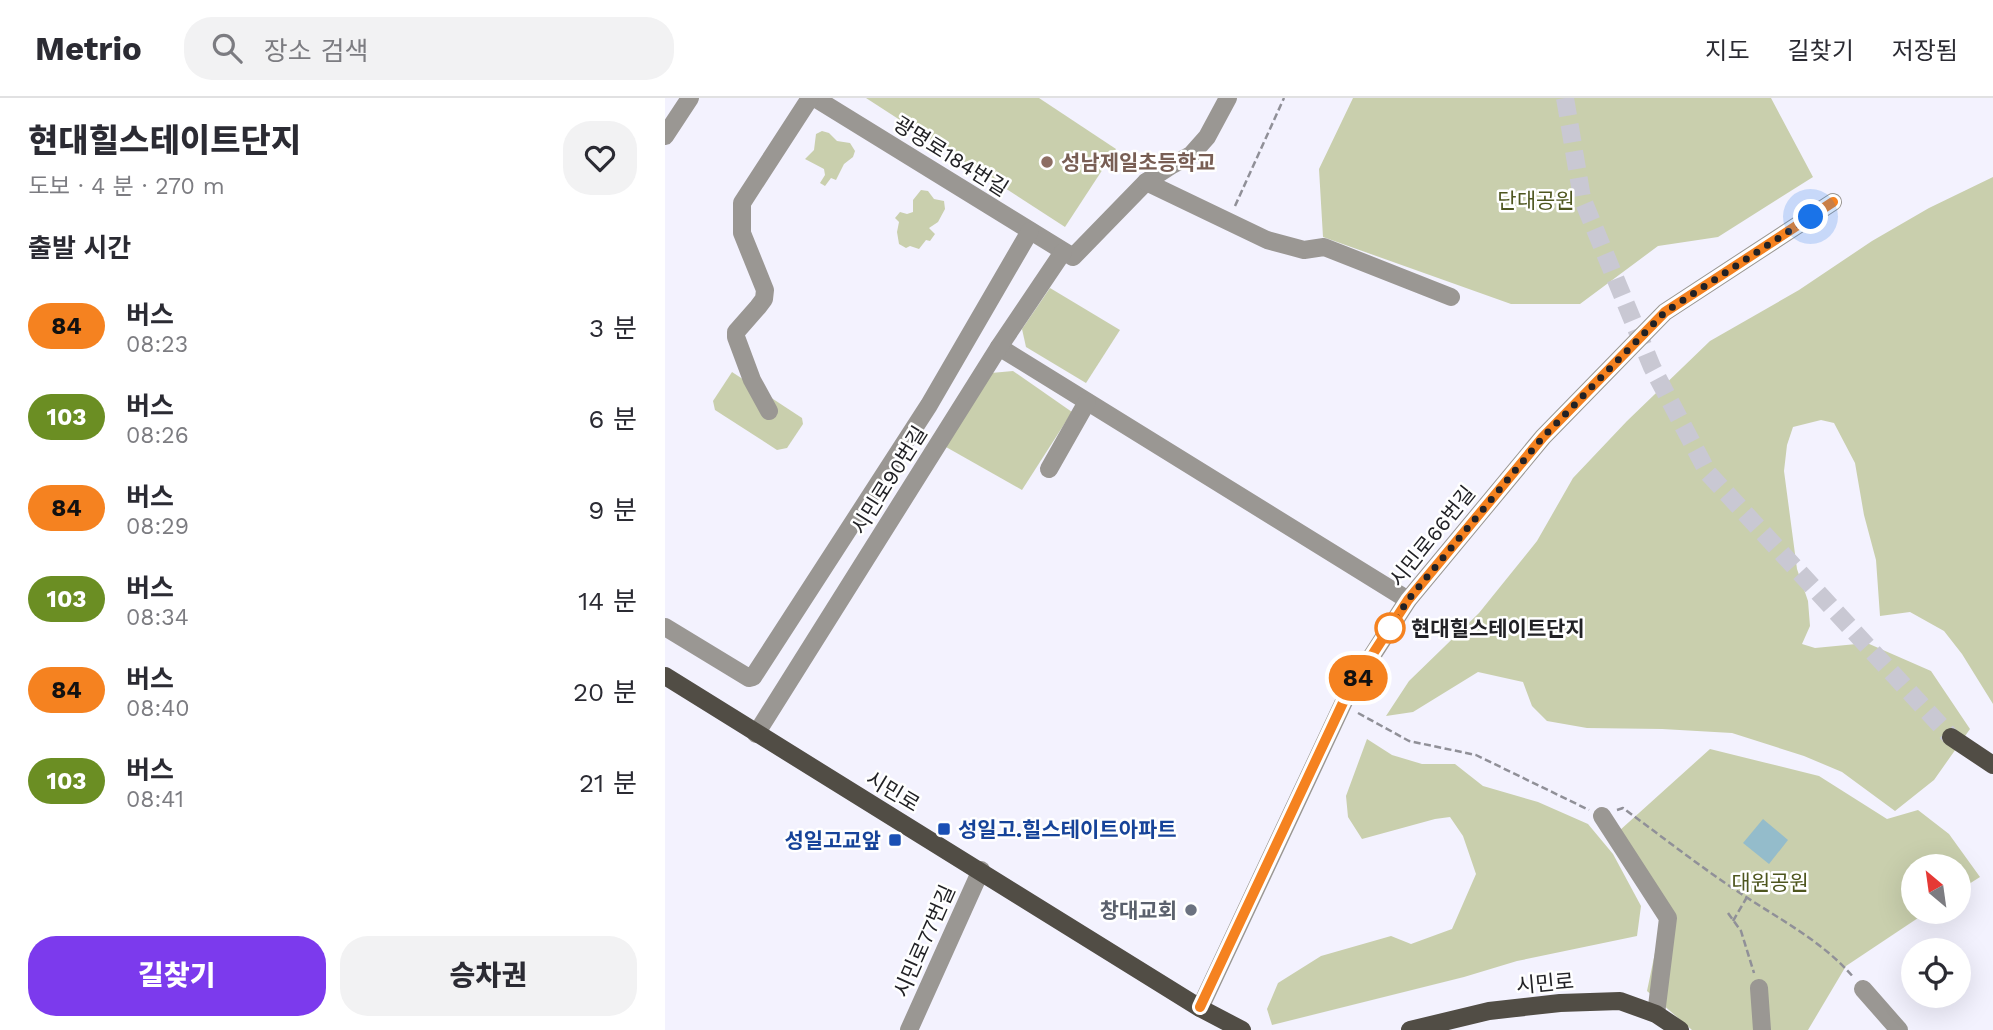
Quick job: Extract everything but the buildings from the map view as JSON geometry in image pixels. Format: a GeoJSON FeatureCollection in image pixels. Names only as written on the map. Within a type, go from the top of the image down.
{"type":"FeatureCollection","features":[{"type":"Feature","properties":{"kind":"main road","name":"시민로"},"geometry":{"type":"LineString","coordinates":[[665,676],[1200,1007],[1242,1030]]}},
{"type":"Feature","properties":{"kind":"main road"},"geometry":{"type":"LineString","coordinates":[[1951,737],[1993,765]]}},
{"type":"Feature","properties":{"kind":"main road","name":"시민로"},"geometry":{"type":"LineString","coordinates":[[1410,1030],[1489,1012],[1560,1003],[1620,1002],[1656,1014],[1680,1030]]}},
{"type":"Feature","properties":{"kind":"street"},"geometry":{"type":"LineString","coordinates":[[665,136],[690,98]]}},
{"type":"Feature","properties":{"kind":"street"},"geometry":{"type":"LineString","coordinates":[[769,411],[752,380],[736,337],[736,332],[764,299],[765,290],[745,245],[740,212],[742,203],[813,98]]}},
{"type":"Feature","properties":{"kind":"street","name":"광명로184번길"},"geometry":{"type":"LineString","coordinates":[[813,98],[1063,252]]}},
{"type":"Feature","properties":{"kind":"street"},"geometry":{"type":"LineString","coordinates":[[1063,252],[1073,257],[1146,183],[1191,155],[1207,136],[1228,98]]}},
{"type":"Feature","properties":{"kind":"street"},"geometry":{"type":"LineString","coordinates":[[1146,183],[1267,240],[1304,250],[1324,247],[1451,297]]}},
{"type":"Feature","properties":{"kind":"street","name":"시민로66번길"},"geometry":{"type":"LineString","coordinates":[[1200,1007],[1342,704],[1408,600],[1543,437],[1665,312],[1833,202]]}},
{"type":"Feature","properties":{"kind":"street"},"geometry":{"type":"LineString","coordinates":[[665,627],[749,678],[753,677],[929,405],[1030,232]]}},
{"type":"Feature","properties":{"kind":"street","name":"시민로90번길"},"geometry":{"type":"LineString","coordinates":[[756,734],[999,347],[1063,252]]}},
{"type":"Feature","properties":{"kind":"street"},"geometry":{"type":"LineString","coordinates":[[999,347],[1408,600]]}},
{"type":"Feature","properties":{"kind":"street"},"geometry":{"type":"LineString","coordinates":[[1049,469],[1087,402]]}},
{"type":"Feature","properties":{"kind":"street"},"geometry":{"type":"LineString","coordinates":[[1602,816],[1668,918],[1656,1014]]}},
{"type":"Feature","properties":{"kind":"street","name":"시민로77번길"},"geometry":{"type":"LineString","coordinates":[[909,1030],[981,870]]}},
{"type":"Feature","properties":{"kind":"street"},"geometry":{"type":"LineString","coordinates":[[1759,988],[1762,1030]]}},
{"type":"Feature","properties":{"kind":"street"},"geometry":{"type":"LineString","coordinates":[[1863,989],[1899,1030]]}},
{"type":"Feature","properties":{"kind":"path"},"geometry":{"type":"LineString","coordinates":[[1228,222],[1284,98]]}},
{"type":"Feature","properties":{"kind":"path"},"geometry":{"type":"LineString","coordinates":[[1342,704],[1409,741],[1476,755],[1602,816]]}},
{"type":"Feature","properties":{"kind":"path"},"geometry":{"type":"LineString","coordinates":[[1623,808],[1840,961],[1863,989]]}},
{"type":"Feature","properties":{"kind":"path"},"geometry":{"type":"LineString","coordinates":[[1733,921],[1747,897]]}},
{"type":"Feature","properties":{"kind":"path"},"geometry":{"type":"LineString","coordinates":[[1728,913],[1741,931],[1759,988]]}},
{"type":"Feature","properties":{"kind":"green space"},"geometry":{"type":"Polygon","coordinates":[[[866,98],[1039,98],[1116,149],[1065,227],[866,98]]]}},
{"type":"Feature","properties":{"kind":"green space","name":"단대공원"},"geometry":{"type":"Polygon","coordinates":[[[1353,98],[1771,98],[1813,177],[1718,237],[1658,246],[1580,304],[1511,304],[1323,237],[1319,169],[1353,98]]]}},
{"type":"Feature","properties":{"kind":"green space"},"geometry":{"type":"Polygon","coordinates":[[[822,131],[829,133],[837,141],[850,143],[855,151],[836,180],[831,178],[825,186],[820,183],[825,175],[824,169],[805,159],[814,150],[816,134],[822,131]]]}},
{"type":"Feature","properties":{"kind":"green space"},"geometry":{"type":"Polygon","coordinates":[[[1993,177],[1993,704],[1962,654],[1944,631],[1910,612],[1880,616],[1876,560],[1864,515],[1855,463],[1834,423],[1821,420],[1793,427],[1787,445],[1784,471],[1797,569],[1808,601],[1810,626],[1802,644],[1815,648],[1867,643],[1931,671],[1970,729],[1934,780],[1895,811],[1842,772],[1804,756],[1732,733],[1587,728],[1547,721],[1532,706],[1523,682],[1478,672],[1413,712],[1386,716],[1409,681],[1479,613],[1537,541],[1573,478],[1627,421],[1710,341],[1799,290],[1872,241],[1929,208],[1993,177]]]}},
{"type":"Feature","properties":{"kind":"green space"},"geometry":{"type":"Polygon","coordinates":[[[921,190],[928,191],[934,199],[944,201],[945,209],[938,222],[929,228],[935,234],[930,241],[926,240],[919,249],[910,246],[906,248],[899,244],[899,222],[895,218],[900,212],[913,212],[913,200],[921,190]]]}},
{"type":"Feature","properties":{"kind":"green space"},"geometry":{"type":"Polygon","coordinates":[[[1050,288],[1120,330],[1086,383],[1026,347],[1022,329],[1050,288]]]}},
{"type":"Feature","properties":{"kind":"green space"},"geometry":{"type":"Polygon","coordinates":[[[1013,371],[1072,412],[1022,490],[946,447],[991,373],[1013,371]]]}},
{"type":"Feature","properties":{"kind":"green space"},"geometry":{"type":"Polygon","coordinates":[[[732,372],[802,418],[803,424],[787,448],[777,450],[715,410],[713,401],[732,372]]]}},
{"type":"Feature","properties":{"kind":"green space"},"geometry":{"type":"Polygon","coordinates":[[[1367,739],[1392,755],[1422,764],[1455,764],[1483,786],[1538,802],[1588,824],[1613,854],[1641,906],[1637,936],[1517,961],[1272,1025],[1267,1009],[1278,983],[1321,956],[1391,936],[1411,944],[1452,929],[1476,874],[1463,836],[1450,817],[1362,839],[1348,817],[1346,796],[1367,739]]]}},
{"type":"Feature","properties":{"kind":"green space","name":"대원공원"},"geometry":{"type":"Polygon","coordinates":[[[1710,749],[1819,776],[1887,819],[1918,810],[1949,834],[1963,854],[1901,854],[1901,924],[1909,924],[1846,966],[1808,1030],[1692,1030],[1647,991],[1662,919],[1619,831],[1710,749]]]}},
{"type":"Feature","properties":{"kind":"green space","name":"대원공원"},"geometry":{"type":"Polygon","coordinates":[[[1971,865],[1980,877],[1971,883],[1971,865]]]}},
{"type":"Feature","properties":{"kind":"water"},"geometry":{"type":"Polygon","coordinates":[[[1763,819],[1788,840],[1769,864],[1743,843],[1763,819]]]}},
{"type":"Feature","properties":{"kind":"tunnel"},"geometry":{"type":"LineString","coordinates":[[1565,98],[1582,198],[1652,367],[1708,473],[1951,737]]}},
{"type":"Feature","properties":{"kind":"bus line","name":"84"},"geometry":{"type":"LineString","coordinates":[[1200,1007],[1348,692],[1408,600],[1543,437],[1665,312],[1833,202]]}},
{"type":"Feature","properties":{"kind":"place","name":"성남제일초등학교"},"geometry":{"type":"Point","coordinates":[1047,162]}},
{"type":"Feature","properties":{"kind":"place","name":"현대힐스테이트단지"},"geometry":{"type":"Point","coordinates":[1390,628]}},
{"type":"Feature","properties":{"kind":"place","name":"성일고.힐스테이트아파트"},"geometry":{"type":"Point","coordinates":[944,829]}},
{"type":"Feature","properties":{"kind":"place","name":"성일고교앞"},"geometry":{"type":"Point","coordinates":[895,840]}},
{"type":"Feature","properties":{"kind":"place","name":"창대교회"},"geometry":{"type":"Point","coordinates":[1191,910]}},
{"type":"Feature","properties":{"kind":"route"},"geometry":{"type":"LineString","coordinates":[[1390,628],[1408,600],[1543,437],[1665,312],[1811,217]]}}]}
